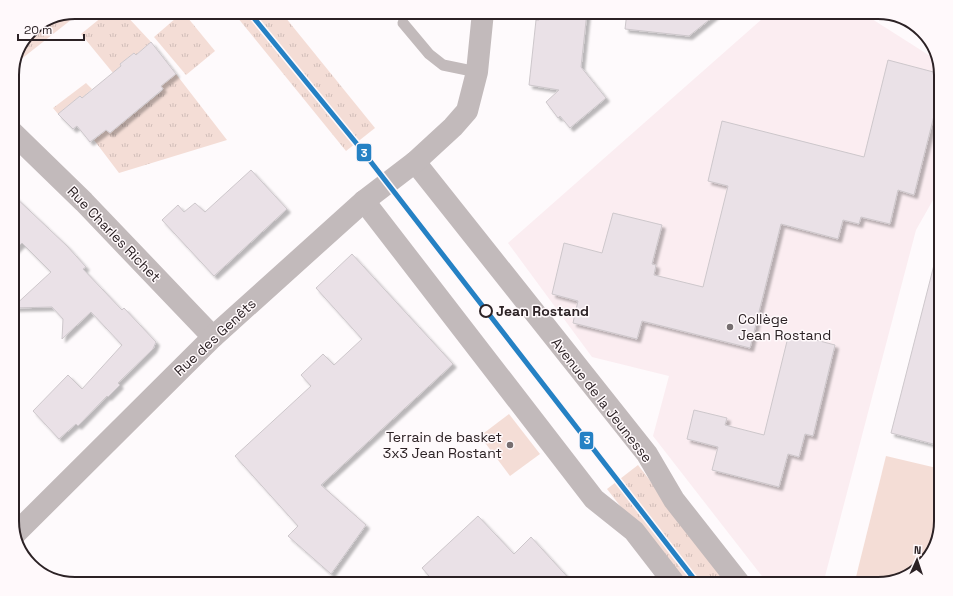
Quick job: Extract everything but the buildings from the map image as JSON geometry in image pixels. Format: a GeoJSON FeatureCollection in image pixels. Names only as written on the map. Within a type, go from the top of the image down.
{"type":"FeatureCollection","features":[{"type":"Feature","properties":{"kind":"street","name":"Rue des Genêts"},"geometry":{"type":"LineString","coordinates":[[20,529],[213,338],[364,201],[421,157],[467,111],[477,72],[482,19]]}},
{"type":"Feature","properties":{"kind":"street","name":"Rue Charles Richet"},"geometry":{"type":"LineString","coordinates":[[19,139],[84,202],[213,338]]}},
{"type":"Feature","properties":{"kind":"street","name":"Avenue de la Jeunesse"},"geometry":{"type":"LineString","coordinates":[[421,157],[647,454],[674,500],[734,577]]}},
{"type":"Feature","properties":{"kind":"street"},"geometry":{"type":"LineString","coordinates":[[364,201],[594,500],[634,531],[670,577]]}},
{"type":"Feature","properties":{"kind":"lane"},"geometry":{"type":"LineString","coordinates":[[403,22],[429,54],[443,65],[477,72]]}},
{"type":"Feature","properties":{"kind":"shaded area","name":"Collège Jean Rostand"},"geometry":{"type":"Polygon","coordinates":[[[762,19],[872,19],[931,56],[934,75],[934,200],[916,230],[825,577],[763,577],[653,436],[669,376],[592,357],[508,243],[762,19]]]}},
{"type":"Feature","properties":{"kind":"green space"},"geometry":{"type":"Polygon","coordinates":[[[72,19],[21,59],[25,50],[38,33],[47,26],[72,19]]]}},
{"type":"Feature","properties":{"kind":"green space"},"geometry":{"type":"Polygon","coordinates":[[[99,19],[130,19],[151,42],[136,55],[134,53],[120,64],[121,66],[113,73],[81,34],[99,19]]]}},
{"type":"Feature","properties":{"kind":"green space"},"geometry":{"type":"Polygon","coordinates":[[[175,19],[189,19],[215,51],[186,75],[154,37],[175,19]]]}},
{"type":"Feature","properties":{"kind":"green space"},"geometry":{"type":"Polygon","coordinates":[[[239,19],[287,19],[375,128],[346,151],[239,19]]]}},
{"type":"Feature","properties":{"kind":"green space"},"geometry":{"type":"Polygon","coordinates":[[[176,74],[227,140],[119,173],[94,140],[106,130],[110,133],[163,90],[161,86],[176,74]]]}},
{"type":"Feature","properties":{"kind":"green space"},"geometry":{"type":"Polygon","coordinates":[[[86,83],[92,89],[82,98],[80,96],[58,114],[53,108],[86,83]]]}},
{"type":"Feature","properties":{"kind":"green space","name":"Terrain de basket 3x3 Jean Rostant"},"geometry":{"type":"Polygon","coordinates":[[[509,414],[540,454],[510,476],[480,436],[509,414]]]}},
{"type":"Feature","properties":{"kind":"green space"},"geometry":{"type":"Polygon","coordinates":[[[886,456],[934,467],[934,528],[930,543],[925,552],[909,568],[896,574],[878,577],[856,577],[886,456]]]}},
{"type":"Feature","properties":{"kind":"green space"},"geometry":{"type":"Polygon","coordinates":[[[638,465],[725,577],[676,577],[607,489],[638,465]]]}},
{"type":"Feature","properties":{"kind":"transit line","name":"3"},"geometry":{"type":"LineString","coordinates":[[255,19],[357,144],[693,577]]}},
{"type":"Feature","properties":{"kind":"place","name":"Jean Rostand"},"geometry":{"type":"Point","coordinates":[486,311]}},
{"type":"Feature","properties":{"kind":"place","name":"Collège Jean Rostand"},"geometry":{"type":"Point","coordinates":[730,327]}},
{"type":"Feature","properties":{"kind":"place","name":"Terrain de basket 3x3 Jean Rostant"},"geometry":{"type":"Point","coordinates":[510,445]}}]}
